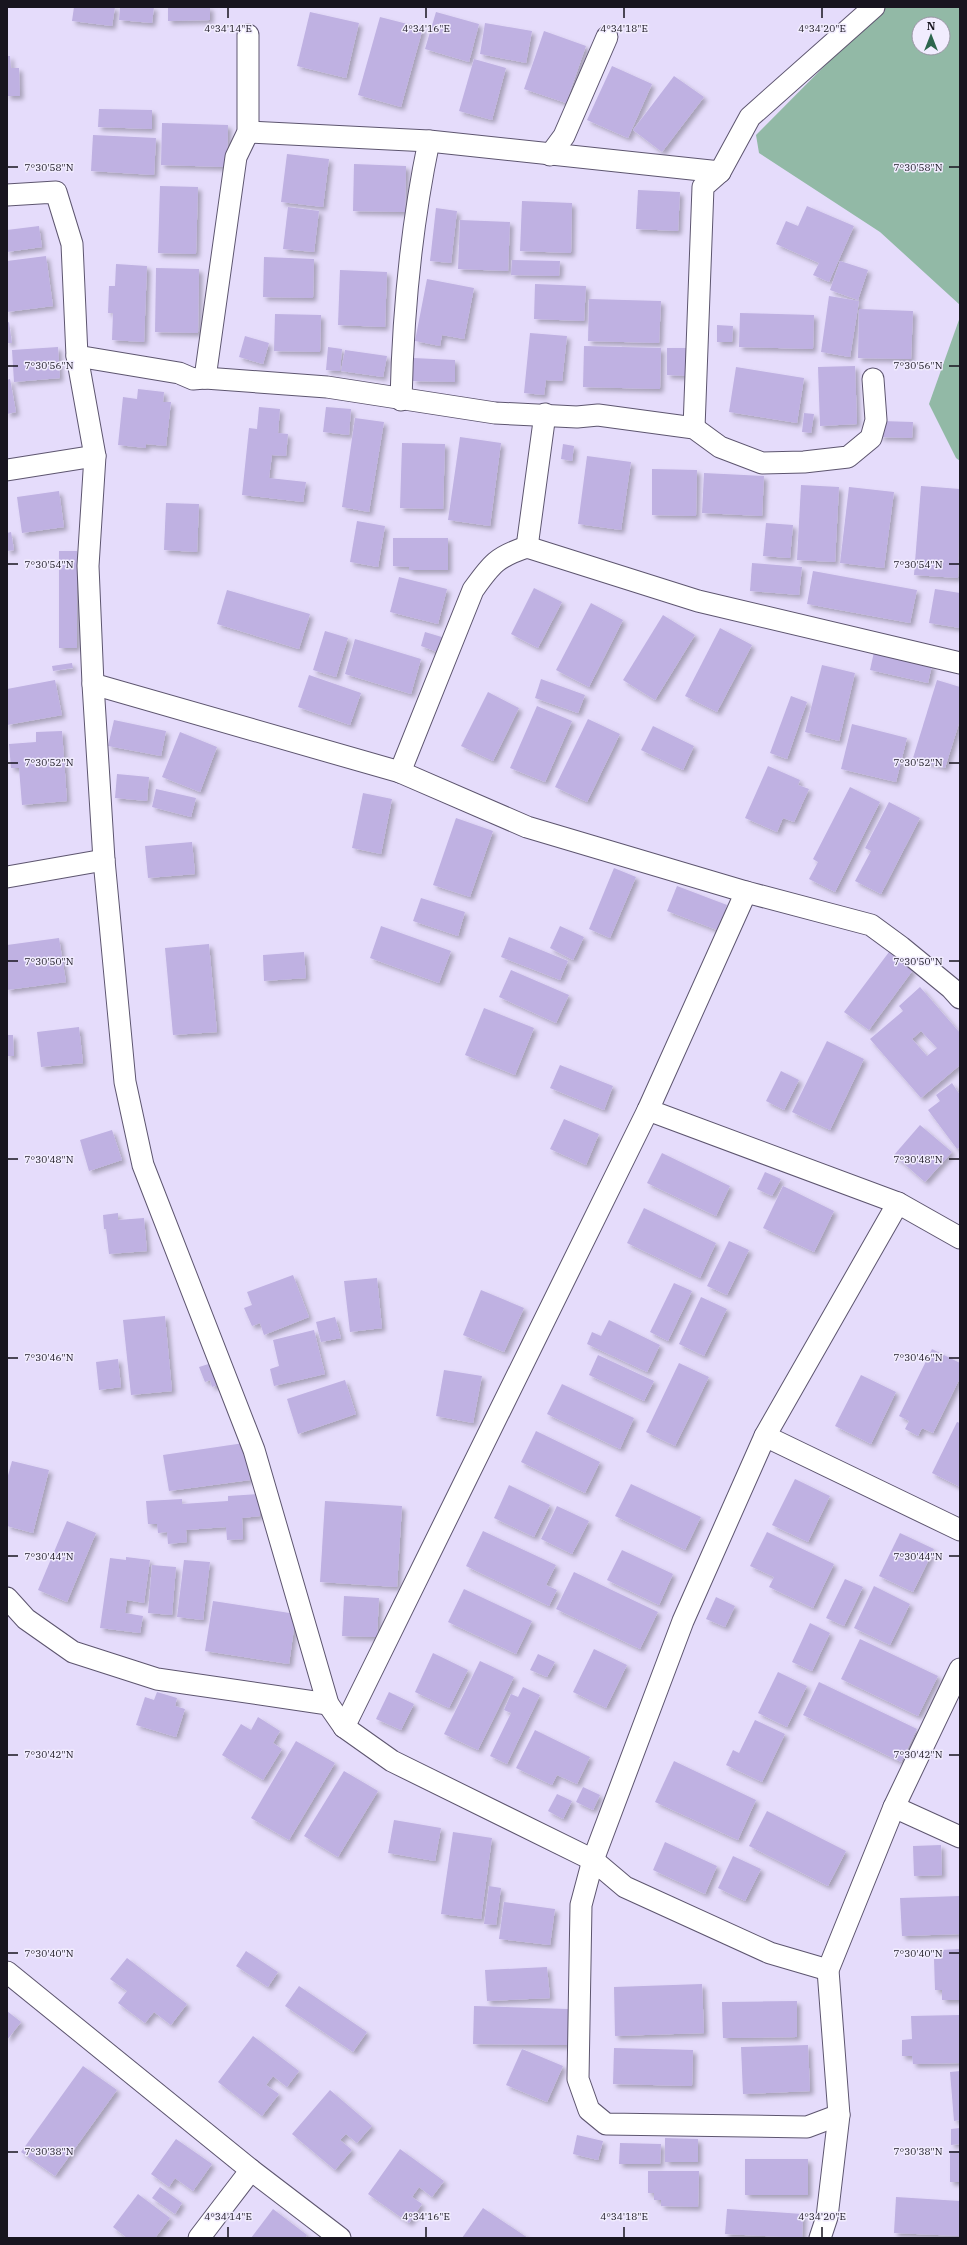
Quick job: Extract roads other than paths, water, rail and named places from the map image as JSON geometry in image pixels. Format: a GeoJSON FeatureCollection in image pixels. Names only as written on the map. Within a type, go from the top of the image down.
{"type":"FeatureCollection","features":[{"type":"Feature","properties":{"kind":"street"},"geometry":{"type":"LineString","coordinates":[[694,428],[703,187],[720,172],[750,117],[874,7]]}},
{"type":"Feature","properties":{"kind":"street"},"geometry":{"type":"LineString","coordinates":[[204,378],[236,157],[248,132],[248,35]]}},
{"type":"Feature","properties":{"kind":"street"},"geometry":{"type":"LineString","coordinates":[[550,155],[564,136],[607,37]]}},
{"type":"Feature","properties":{"kind":"street"},"geometry":{"type":"LineString","coordinates":[[248,132],[429,141],[720,172]]}},
{"type":"Feature","properties":{"kind":"street"},"geometry":{"type":"LineString","coordinates":[[401,400],[402,332],[415,213],[429,141]]}},
{"type":"Feature","properties":{"kind":"street"},"geometry":{"type":"LineString","coordinates":[[7,195],[56,192],[72,244],[77,356],[95,456],[88,566],[93,684],[104,860],[125,1082],[143,1165],[254,1450],[328,1704],[344,1727],[392,1761],[593,1860],[625,1887],[770,1953],[828,1970]]}},
{"type":"Feature","properties":{"kind":"street"},"geometry":{"type":"LineString","coordinates":[[77,356],[178,373],[193,379],[204,378],[328,387],[401,400],[495,413],[545,414],[577,417],[598,415],[694,428],[720,447],[762,463],[804,462],[848,457],[871,438],[876,420],[873,379]]}},
{"type":"Feature","properties":{"kind":"street"},"geometry":{"type":"LineString","coordinates":[[527,547],[545,414]]}},
{"type":"Feature","properties":{"kind":"street"},"geometry":{"type":"LineString","coordinates":[[7,470],[95,456]]}},
{"type":"Feature","properties":{"kind":"street"},"geometry":{"type":"LineString","coordinates":[[400,772],[473,590],[492,564],[508,553],[527,547],[698,601],[960,663]]}},
{"type":"Feature","properties":{"kind":"street"},"geometry":{"type":"LineString","coordinates":[[93,684],[400,772],[528,827],[746,892],[871,925],[907,951],[951,988],[960,998]]}},
{"type":"Feature","properties":{"kind":"street"},"geometry":{"type":"LineString","coordinates":[[7,877],[104,860]]}},
{"type":"Feature","properties":{"kind":"street"},"geometry":{"type":"LineString","coordinates":[[344,1727],[648,1110],[746,892]]}},
{"type":"Feature","properties":{"kind":"street"},"geometry":{"type":"LineString","coordinates":[[648,1110],[898,1203],[960,1238]]}},
{"type":"Feature","properties":{"kind":"street"},"geometry":{"type":"LineString","coordinates":[[839,2115],[807,2127],[606,2124],[589,2110],[578,2079],[581,1905],[593,1860],[682,1621],[765,1436],[898,1203]]}},
{"type":"Feature","properties":{"kind":"street"},"geometry":{"type":"LineString","coordinates":[[765,1436],[960,1530]]}},
{"type":"Feature","properties":{"kind":"street"},"geometry":{"type":"LineString","coordinates":[[7,1598],[26,1619],[73,1652],[158,1679],[328,1704]]}},
{"type":"Feature","properties":{"kind":"street"},"geometry":{"type":"LineString","coordinates":[[820,2238],[827,2218],[839,2115],[828,1970],[894,1807],[960,1670]]}},
{"type":"Feature","properties":{"kind":"street"},"geometry":{"type":"LineString","coordinates":[[894,1807],[960,1837]]}},
{"type":"Feature","properties":{"kind":"street"},"geometry":{"type":"LineString","coordinates":[[7,1972],[251,2170],[340,2238]]}},
{"type":"Feature","properties":{"kind":"street"},"geometry":{"type":"LineString","coordinates":[[199,2238],[251,2170]]}}]}
